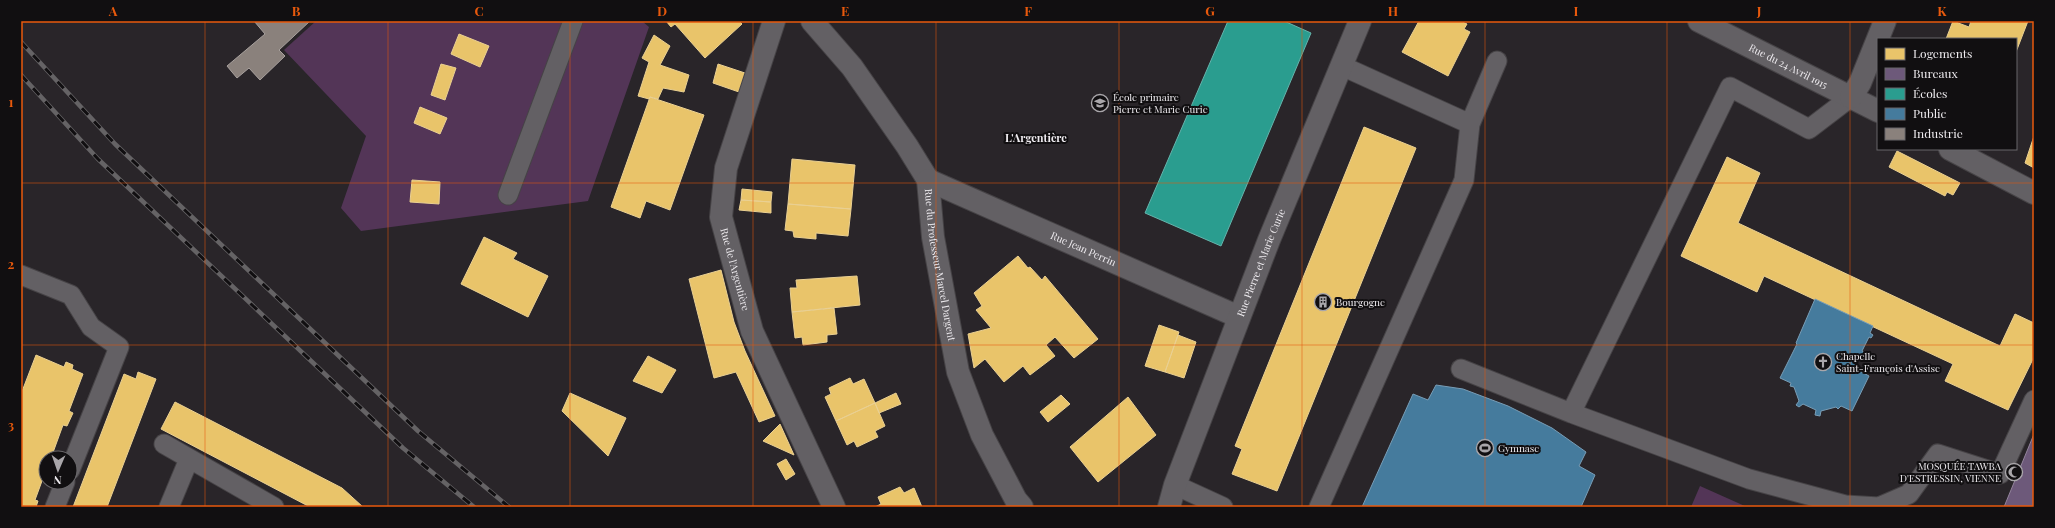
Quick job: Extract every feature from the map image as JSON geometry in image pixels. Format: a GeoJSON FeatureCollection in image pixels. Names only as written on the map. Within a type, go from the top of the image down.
{"type":"FeatureCollection","features":[{"type":"Feature","properties":{"kind":"street","name":"Rue de l'Argentière"},"geometry":{"type":"LineString","coordinates":[[774,21],[726,168],[721,217],[752,330],[834,507]]}},
{"type":"Feature","properties":{"kind":"street","name":"Rue du Professeur Marcel Dargent"},"geometry":{"type":"LineString","coordinates":[[812,21],[852,68],[907,146],[928,180],[933,237],[958,372],[982,435],[1016,500],[1022,507]]}},
{"type":"Feature","properties":{"kind":"street","name":"Rue Pierre et Marie Curie"},"geometry":{"type":"LineString","coordinates":[[1169,507],[1175,486],[1269,240],[1360,21]]}},
{"type":"Feature","properties":{"kind":"street","name":"Rue du 24 Avril 1915"},"geometry":{"type":"LineString","coordinates":[[1699,21],[1877,110]]}},
{"type":"Feature","properties":{"kind":"street"},"geometry":{"type":"LineString","coordinates":[[1878,38],[1885,21]]}},
{"type":"Feature","properties":{"kind":"street"},"geometry":{"type":"LineString","coordinates":[[1852,97],[1860,83],[1877,41]]}},
{"type":"Feature","properties":{"kind":"street"},"geometry":{"type":"LineString","coordinates":[[1952,150],[2034,193]]}},
{"type":"Feature","properties":{"kind":"street","name":"Rue Jean Perrin"},"geometry":{"type":"LineString","coordinates":[[928,180],[1239,317]]}},
{"type":"Feature","properties":{"kind":"lane"},"geometry":{"type":"LineString","coordinates":[[508,195],[573,21]]}},
{"type":"Feature","properties":{"kind":"lane"},"geometry":{"type":"LineString","coordinates":[[1318,507],[1464,180],[1470,124],[1497,60]]}},
{"type":"Feature","properties":{"kind":"lane"},"geometry":{"type":"LineString","coordinates":[[1342,66],[1470,124]]}},
{"type":"Feature","properties":{"kind":"lane"},"geometry":{"type":"LineString","coordinates":[[1571,413],[1730,87],[1809,129],[1852,97]]}},
{"type":"Feature","properties":{"kind":"lane"},"geometry":{"type":"LineString","coordinates":[[21,274],[71,295],[91,327],[119,347],[78,450]]}},
{"type":"Feature","properties":{"kind":"lane"},"geometry":{"type":"LineString","coordinates":[[1461,369],[1571,413],[1749,479],[1845,505],[1879,507],[1909,494],[1938,454],[2000,474],[2034,400]]}},
{"type":"Feature","properties":{"kind":"lane"},"geometry":{"type":"LineString","coordinates":[[164,444],[274,507]]}},
{"type":"Feature","properties":{"kind":"lane"},"geometry":{"type":"LineString","coordinates":[[169,507],[189,459]]}},
{"type":"Feature","properties":{"kind":"lane"},"geometry":{"type":"LineString","coordinates":[[1175,486],[1223,507]]}},
{"type":"Feature","properties":{"kind":"lane"},"geometry":{"type":"LineString","coordinates":[[55,507],[62,490]]}},
{"type":"Feature","properties":{"kind":"shaded area"},"geometry":{"type":"Polygon","coordinates":[[[316,21],[642,21],[649,27],[588,201],[361,231],[341,208],[366,136],[284,50],[316,21]]]}},
{"type":"Feature","properties":{"kind":"shaded area"},"geometry":{"type":"Polygon","coordinates":[[[1700,486],[1747,507],[1691,507],[1700,486]]]}},
{"type":"Feature","properties":{"kind":"building: Logements"},"geometry":{"type":"Polygon","coordinates":[[[666,21],[739,21],[742,24],[705,58],[675,24],[671,27],[666,21]]]}},
{"type":"Feature","properties":{"kind":"building: Logements"},"geometry":{"type":"Polygon","coordinates":[[[1419,21],[1460,21],[1467,24],[1464,29],[1470,32],[1448,76],[1402,52],[1419,21]]]}},
{"type":"Feature","properties":{"kind":"building: Logements"},"geometry":{"type":"Polygon","coordinates":[[[1953,21],[1969,27],[1971,21],[2028,21],[2017,49],[2017,38],[1946,38],[1953,21]]]}},
{"type":"Feature","properties":{"kind":"building: Logements"},"geometry":{"type":"Polygon","coordinates":[[[459,34],[489,46],[480,67],[451,54],[459,34]]]}},
{"type":"Feature","properties":{"kind":"building: Logements"},"geometry":{"type":"Polygon","coordinates":[[[654,35],[670,46],[660,65],[689,75],[684,92],[663,88],[658,99],[650,97],[649,99],[638,96],[649,62],[642,58],[654,35]]]}},
{"type":"Feature","properties":{"kind":"building: Logements"},"geometry":{"type":"Polygon","coordinates":[[[441,64],[456,68],[445,100],[431,95],[441,64]]]}},
{"type":"Feature","properties":{"kind":"building: Logements"},"geometry":{"type":"Polygon","coordinates":[[[718,64],[745,73],[739,92],[713,83],[718,64]]]}},
{"type":"Feature","properties":{"kind":"building: Logements"},"geometry":{"type":"Polygon","coordinates":[[[650,97],[704,115],[670,210],[646,201],[640,218],[611,207],[650,97]]]}},
{"type":"Feature","properties":{"kind":"building: Logements"},"geometry":{"type":"Polygon","coordinates":[[[420,107],[447,118],[440,134],[414,123],[420,107]]]}},
{"type":"Feature","properties":{"kind":"building: Logements","name":"Bourgogne"},"geometry":{"type":"Polygon","coordinates":[[[1364,127],[1416,148],[1277,491],[1232,474],[1242,449],[1235,446],[1364,127]]]}},
{"type":"Feature","properties":{"kind":"building: Logements"},"geometry":{"type":"Polygon","coordinates":[[[2034,136],[2034,168],[2025,163],[2034,136]]]}},
{"type":"Feature","properties":{"kind":"building: Logements"},"geometry":{"type":"Polygon","coordinates":[[[1897,151],[1960,183],[1953,195],[1947,192],[1945,196],[1889,167],[1897,151]]]}},
{"type":"Feature","properties":{"kind":"building: Logements"},"geometry":{"type":"Polygon","coordinates":[[[1727,157],[1760,173],[1738,223],[2000,346],[2015,314],[2034,323],[2034,357],[2008,410],[1945,381],[1953,364],[1764,276],[1757,292],[1681,256],[1727,157]]]}},
{"type":"Feature","properties":{"kind":"building: Logements"},"geometry":{"type":"Polygon","coordinates":[[[792,159],[855,165],[851,209],[788,204],[792,159]]]}},
{"type":"Feature","properties":{"kind":"building: Logements"},"geometry":{"type":"Polygon","coordinates":[[[412,180],[440,182],[439,204],[410,202],[412,180]]]}},
{"type":"Feature","properties":{"kind":"building: Logements"},"geometry":{"type":"Polygon","coordinates":[[[742,189],[772,192],[771,202],[741,200],[742,189]]]}},
{"type":"Feature","properties":{"kind":"building: Logements"},"geometry":{"type":"Polygon","coordinates":[[[741,200],[771,202],[771,213],[739,210],[741,200]]]}},
{"type":"Feature","properties":{"kind":"building: Logements"},"geometry":{"type":"Polygon","coordinates":[[[788,204],[851,209],[848,236],[816,233],[816,239],[794,237],[793,231],[785,230],[788,204]]]}},
{"type":"Feature","properties":{"kind":"building: Logements"},"geometry":{"type":"Polygon","coordinates":[[[484,237],[517,253],[513,259],[548,276],[528,317],[461,284],[484,237]]]}},
{"type":"Feature","properties":{"kind":"building: Logements"},"geometry":{"type":"Polygon","coordinates":[[[1018,256],[1028,268],[1030,267],[1042,280],[1045,276],[1098,339],[1074,358],[1055,337],[1046,345],[1055,356],[1030,375],[1023,366],[1004,382],[985,359],[974,368],[968,334],[991,328],[976,310],[982,306],[974,293],[1018,256]]]}},
{"type":"Feature","properties":{"kind":"building: Logements"},"geometry":{"type":"Polygon","coordinates":[[[721,270],[734,322],[745,351],[775,416],[759,422],[736,372],[714,378],[689,279],[721,270]]]}},
{"type":"Feature","properties":{"kind":"building: Logements"},"geometry":{"type":"Polygon","coordinates":[[[857,276],[860,305],[792,312],[790,288],[797,288],[796,280],[857,276]]]}},
{"type":"Feature","properties":{"kind":"building: Logements"},"geometry":{"type":"Polygon","coordinates":[[[834,308],[837,334],[827,335],[827,342],[803,345],[802,337],[795,338],[792,312],[834,308]]]}},
{"type":"Feature","properties":{"kind":"building: Logements"},"geometry":{"type":"Polygon","coordinates":[[[1159,325],[1179,332],[1165,372],[1145,366],[1159,325]]]}},
{"type":"Feature","properties":{"kind":"building: Logements"},"geometry":{"type":"Polygon","coordinates":[[[1178,335],[1196,342],[1184,378],[1165,372],[1178,335]]]}},
{"type":"Feature","properties":{"kind":"building: Logements"},"geometry":{"type":"Polygon","coordinates":[[[36,355],[64,367],[66,362],[73,365],[72,369],[83,374],[69,411],[73,413],[67,426],[63,425],[54,450],[38,450],[39,490],[35,500],[38,501],[36,507],[21,507],[21,394],[36,355]]]}},
{"type":"Feature","properties":{"kind":"building: Logements"},"geometry":{"type":"Polygon","coordinates":[[[648,356],[676,370],[662,393],[633,381],[648,356]]]}},
{"type":"Feature","properties":{"kind":"building: Logements"},"geometry":{"type":"Polygon","coordinates":[[[138,372],[156,379],[107,507],[73,507],[124,374],[136,379],[138,372]]]}},
{"type":"Feature","properties":{"kind":"building: Logements"},"geometry":{"type":"Polygon","coordinates":[[[850,378],[853,384],[864,379],[875,403],[836,421],[825,397],[831,394],[829,388],[850,378]]]}},
{"type":"Feature","properties":{"kind":"building: Logements"},"geometry":{"type":"Polygon","coordinates":[[[570,393],[626,418],[608,456],[562,411],[570,393]]]}},
{"type":"Feature","properties":{"kind":"building: Logements"},"geometry":{"type":"Polygon","coordinates":[[[896,393],[901,404],[879,413],[875,403],[896,393]]]}},
{"type":"Feature","properties":{"kind":"building: Logements"},"geometry":{"type":"Polygon","coordinates":[[[1061,395],[1070,404],[1048,422],[1040,412],[1061,395]]]}},
{"type":"Feature","properties":{"kind":"building: Logements"},"geometry":{"type":"Polygon","coordinates":[[[1128,397],[1156,435],[1098,482],[1070,447],[1128,397]]]}},
{"type":"Feature","properties":{"kind":"building: Logements"},"geometry":{"type":"Polygon","coordinates":[[[175,402],[342,488],[363,507],[310,507],[161,429],[175,402]]]}},
{"type":"Feature","properties":{"kind":"building: Logements"},"geometry":{"type":"Polygon","coordinates":[[[875,403],[885,426],[875,431],[878,437],[857,447],[854,441],[847,445],[836,421],[875,403]]]}},
{"type":"Feature","properties":{"kind":"building: Logements"},"geometry":{"type":"Polygon","coordinates":[[[780,424],[794,455],[763,441],[780,424]]]}},
{"type":"Feature","properties":{"kind":"building: Logements"},"geometry":{"type":"Polygon","coordinates":[[[786,459],[795,474],[786,480],[777,464],[786,459]]]}},
{"type":"Feature","properties":{"kind":"building: Logements"},"geometry":{"type":"Polygon","coordinates":[[[900,487],[904,493],[914,488],[922,507],[875,507],[881,504],[878,497],[900,487]]]}},
{"type":"Feature","properties":{"kind":"building: Bureaux"},"geometry":{"type":"Polygon","coordinates":[[[2034,434],[2034,507],[2004,507],[2034,434]]]}},
{"type":"Feature","properties":{"kind":"building: Écoles"},"geometry":{"type":"Polygon","coordinates":[[[1228,21],[1284,21],[1311,33],[1221,246],[1145,213],[1228,21]]]}},
{"type":"Feature","properties":{"kind":"building: Public","name":"Chapelle Saint-François d'Assise"},"geometry":{"type":"Polygon","coordinates":[[[1815,299],[1873,326],[1870,333],[1873,335],[1871,338],[1869,337],[1862,351],[1865,353],[1864,355],[1860,354],[1854,368],[1869,376],[1852,411],[1841,406],[1838,409],[1836,407],[1821,411],[1820,416],[1815,415],[1816,410],[1803,404],[1799,407],[1796,405],[1799,401],[1794,387],[1790,386],[1791,383],[1780,378],[1797,344],[1796,343],[1815,299]]]}},
{"type":"Feature","properties":{"kind":"building: Public","name":"Gymnase"},"geometry":{"type":"Polygon","coordinates":[[[1436,385],[1463,389],[1508,406],[1552,428],[1586,452],[1579,466],[1595,475],[1581,507],[1362,507],[1413,394],[1428,400],[1436,385]]]}},
{"type":"Feature","properties":{"kind":"building: Industrie"},"geometry":{"type":"Polygon","coordinates":[[[254,21],[310,21],[279,50],[285,56],[260,80],[249,68],[237,78],[227,66],[265,34],[254,21]]]}},
{"type":"Feature","properties":{"kind":"railway"},"geometry":{"type":"LineString","coordinates":[[21,42],[115,144],[418,431],[509,507]]}},
{"type":"Feature","properties":{"kind":"railway"},"geometry":{"type":"LineString","coordinates":[[21,75],[98,159],[403,448],[474,507]]}},
{"type":"Feature","properties":{"kind":"place","name":"École primaire Pierre et Marie Curie"},"geometry":{"type":"Point","coordinates":[1100,103]}},
{"type":"Feature","properties":{"kind":"place","name":"Bourgogne"},"geometry":{"type":"Point","coordinates":[1323,302]}},
{"type":"Feature","properties":{"kind":"place","name":"Chapelle Saint-François d'Assise"},"geometry":{"type":"Point","coordinates":[1823,362]}},
{"type":"Feature","properties":{"kind":"place","name":"Gymnase"},"geometry":{"type":"Point","coordinates":[1485,448]}},
{"type":"Feature","properties":{"kind":"place","name":"MOSQUÉE TAWBA D'ESTRESSIN, VIENNE"},"geometry":{"type":"Point","coordinates":[2014,472]}},
{"type":"Feature","properties":{"kind":"district","name":"L'Argentière"},"geometry":{"type":"Point","coordinates":[1036,137]}}]}
